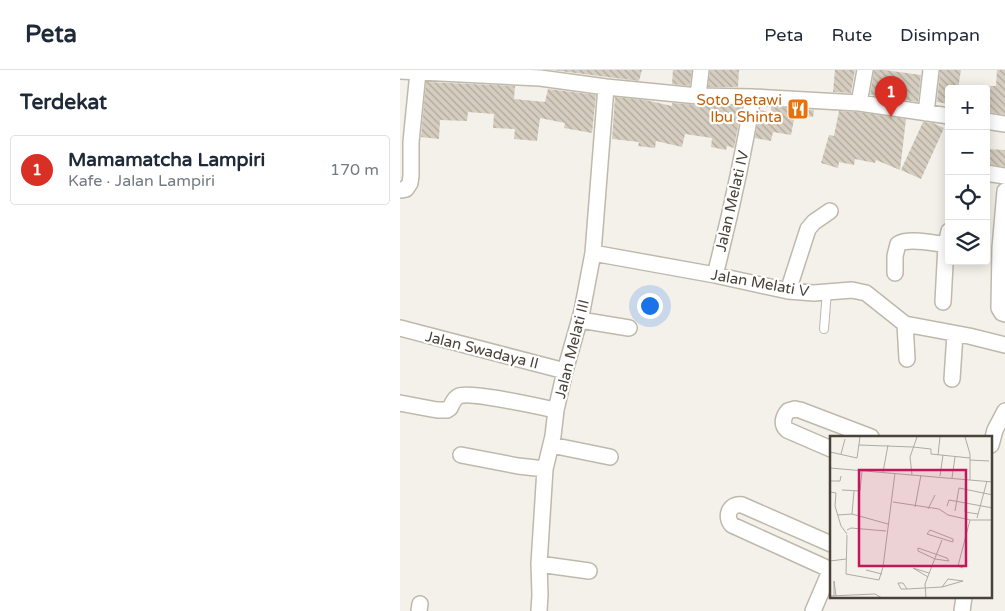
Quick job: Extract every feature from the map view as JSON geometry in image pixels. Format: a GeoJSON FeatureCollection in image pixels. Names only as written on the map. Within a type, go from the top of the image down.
{"type":"FeatureCollection","features":[{"type":"Feature","properties":{"kind":"street"},"geometry":{"type":"LineString","coordinates":[[698,96],[702,70]]}},
{"type":"Feature","properties":{"kind":"street"},"geometry":{"type":"LineString","coordinates":[[859,103],[864,70]]}},
{"type":"Feature","properties":{"kind":"street"},"geometry":{"type":"LineString","coordinates":[[926,113],[931,70]]}},
{"type":"Feature","properties":{"kind":"street"},"geometry":{"type":"LineString","coordinates":[[400,71],[540,74],[606,87],[698,96],[859,103],[945,115]]}},
{"type":"Feature","properties":{"kind":"street"},"geometry":{"type":"LineString","coordinates":[[400,190],[406,189],[410,183],[418,72]]}},
{"type":"Feature","properties":{"kind":"street","name":"Jalan Melati III"},"geometry":{"type":"LineString","coordinates":[[539,611],[539,564],[545,469],[564,371],[580,320],[593,252],[606,87]]}},
{"type":"Feature","properties":{"kind":"street","name":"Jalan Melati IV"},"geometry":{"type":"LineString","coordinates":[[715,275],[736,190],[753,97]]}},
{"type":"Feature","properties":{"kind":"street"},"geometry":{"type":"LineString","coordinates":[[990,122],[1005,124]]}},
{"type":"Feature","properties":{"kind":"street"},"geometry":{"type":"LineString","coordinates":[[990,174],[1005,176]]}},
{"type":"Feature","properties":{"kind":"street"},"geometry":{"type":"LineString","coordinates":[[1005,191],[997,248],[999,308],[1002,314],[1005,314]]}},
{"type":"Feature","properties":{"kind":"street"},"geometry":{"type":"LineString","coordinates":[[788,291],[808,229],[814,222],[830,211]]}},
{"type":"Feature","properties":{"kind":"street"},"geometry":{"type":"LineString","coordinates":[[895,273],[895,256],[898,244],[902,241],[945,240]]}},
{"type":"Feature","properties":{"kind":"street","name":"Jalan Melati V"},"geometry":{"type":"LineString","coordinates":[[593,252],[788,291],[814,293],[852,290],[866,293],[905,324],[1005,345]]}},
{"type":"Feature","properties":{"kind":"street"},"geometry":{"type":"LineString","coordinates":[[943,302],[946,265]]}},
{"type":"Feature","properties":{"kind":"street"},"geometry":{"type":"LineString","coordinates":[[580,320],[629,328]]}},
{"type":"Feature","properties":{"kind":"street"},"geometry":{"type":"LineString","coordinates":[[905,324],[908,359]]}},
{"type":"Feature","properties":{"kind":"street","name":"Jalan Swadaya II"},"geometry":{"type":"LineString","coordinates":[[400,328],[564,371]]}},
{"type":"Feature","properties":{"kind":"street"},"geometry":{"type":"LineString","coordinates":[[952,380],[956,334]]}},
{"type":"Feature","properties":{"kind":"street"},"geometry":{"type":"LineString","coordinates":[[400,403],[442,411],[450,408],[454,399],[459,396],[474,395],[556,410]]}},
{"type":"Feature","properties":{"kind":"street"},"geometry":{"type":"LineString","coordinates":[[830,449],[787,430],[783,419],[788,411],[800,410],[868,436]]}},
{"type":"Feature","properties":{"kind":"street"},"geometry":{"type":"LineString","coordinates":[[992,441],[995,430],[1005,411]]}},
{"type":"Feature","properties":{"kind":"street"},"geometry":{"type":"LineString","coordinates":[[551,445],[610,457]]}},
{"type":"Feature","properties":{"kind":"street"},"geometry":{"type":"LineString","coordinates":[[462,455],[518,466],[545,469]]}},
{"type":"Feature","properties":{"kind":"street"},"geometry":{"type":"LineString","coordinates":[[830,544],[742,505],[737,504],[733,506],[728,516],[728,521],[732,525],[830,570]]}},
{"type":"Feature","properties":{"kind":"street"},"geometry":{"type":"LineString","coordinates":[[539,564],[589,570]]}},
{"type":"Feature","properties":{"kind":"street"},"geometry":{"type":"LineString","coordinates":[[813,611],[830,572]]}},
{"type":"Feature","properties":{"kind":"street"},"geometry":{"type":"LineString","coordinates":[[962,611],[964,598]]}},
{"type":"Feature","properties":{"kind":"lane"},"geometry":{"type":"LineString","coordinates":[[824,329],[827,291]]}},
{"type":"Feature","properties":{"kind":"building"},"geometry":{"type":"Polygon","coordinates":[[[552,70],[642,70],[639,81],[552,70]]]}},
{"type":"Feature","properties":{"kind":"building"},"geometry":{"type":"Polygon","coordinates":[[[673,70],[692,70],[690,86],[672,84],[673,70]]]}},
{"type":"Feature","properties":{"kind":"building"},"geometry":{"type":"Polygon","coordinates":[[[710,70],[739,70],[738,87],[708,87],[710,70]]]}},
{"type":"Feature","properties":{"kind":"building"},"geometry":{"type":"Polygon","coordinates":[[[835,70],[855,70],[851,93],[833,92],[835,70]]]}},
{"type":"Feature","properties":{"kind":"building"},"geometry":{"type":"Polygon","coordinates":[[[874,70],[921,75],[918,102],[870,95],[874,70]]]}},
{"type":"Feature","properties":{"kind":"building"},"geometry":{"type":"Polygon","coordinates":[[[940,70],[961,70],[959,85],[945,85],[945,103],[937,102],[940,70]]]}},
{"type":"Feature","properties":{"kind":"building"},"geometry":{"type":"Polygon","coordinates":[[[997,70],[1005,70],[1005,115],[990,112],[990,86],[996,86],[997,70]]]}},
{"type":"Feature","properties":{"kind":"building"},"geometry":{"type":"Polygon","coordinates":[[[426,82],[515,86],[514,99],[545,102],[548,89],[596,95],[592,133],[564,128],[565,123],[540,118],[537,141],[514,139],[515,129],[493,128],[494,114],[468,112],[467,121],[440,120],[439,139],[421,137],[426,82]]]}},
{"type":"Feature","properties":{"kind":"building"},"geometry":{"type":"Polygon","coordinates":[[[615,97],[645,100],[672,106],[672,103],[742,106],[734,148],[727,146],[726,150],[711,147],[712,138],[685,134],[682,147],[656,141],[655,148],[638,146],[639,142],[612,139],[615,97]]]}},
{"type":"Feature","properties":{"kind":"building"},"geometry":{"type":"Polygon","coordinates":[[[771,107],[814,110],[813,117],[795,114],[791,135],[773,132],[771,141],[755,138],[760,110],[771,113],[771,107]]]}},
{"type":"Feature","properties":{"kind":"building"},"geometry":{"type":"Polygon","coordinates":[[[839,111],[906,119],[900,170],[876,160],[875,163],[855,159],[854,165],[839,162],[838,168],[821,163],[829,135],[834,136],[839,111]]]}},
{"type":"Feature","properties":{"kind":"building"},"geometry":{"type":"Polygon","coordinates":[[[923,122],[933,123],[944,128],[921,179],[901,170],[923,122]]]}},
{"type":"Feature","properties":{"kind":"building"},"geometry":{"type":"Polygon","coordinates":[[[990,149],[1005,150],[1005,167],[990,165],[990,149]]]}},
{"type":"Feature","properties":{"kind":"place","name":"Soto Betawi Ibu Shinta"},"geometry":{"type":"Point","coordinates":[798,109]}},
{"type":"Feature","properties":{"kind":"place","name":"Mamamatcha Lampiri"},"geometry":{"type":"Point","coordinates":[891,117]}}]}
